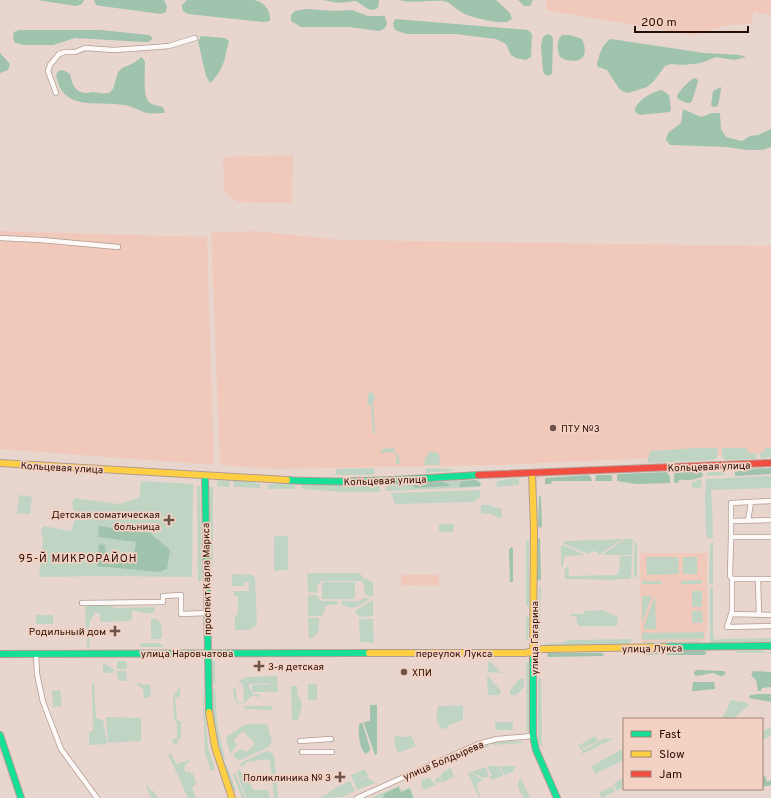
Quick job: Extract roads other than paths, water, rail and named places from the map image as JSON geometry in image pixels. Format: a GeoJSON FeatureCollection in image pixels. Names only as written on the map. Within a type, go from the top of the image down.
{"type":"FeatureCollection","features":[{"type":"Feature","properties":{"kind":"street"},"geometry":{"type":"LineString","coordinates":[[56,93],[48,71],[54,59],[59,54],[65,52],[75,52],[85,48],[114,50],[169,46],[195,38]]}},
{"type":"Feature","properties":{"kind":"street"},"geometry":{"type":"LineString","coordinates":[[0,238],[118,247]]}},
{"type":"Feature","properties":{"kind":"street","name":"Кольцевая улица"},"geometry":{"type":"LineString","coordinates":[[0,463],[321,482],[385,481],[771,463]]}},
{"type":"Feature","properties":{"kind":"street","name":"улица Гагарина"},"geometry":{"type":"LineString","coordinates":[[532,473],[534,530],[533,736],[536,750],[557,798]]}},
{"type":"Feature","properties":{"kind":"street","name":"проспект Карла Маркса"},"geometry":{"type":"LineString","coordinates":[[205,476],[209,704],[211,735],[220,767],[232,798]]}},
{"type":"Feature","properties":{"kind":"street"},"geometry":{"type":"LineString","coordinates":[[771,501],[731,503],[731,614],[727,627],[771,626]]}},
{"type":"Feature","properties":{"kind":"street"},"geometry":{"type":"LineString","coordinates":[[748,520],[751,502]]}},
{"type":"Feature","properties":{"kind":"street"},"geometry":{"type":"LineString","coordinates":[[731,521],[771,520]]}},
{"type":"Feature","properties":{"kind":"street"},"geometry":{"type":"LineString","coordinates":[[731,537],[771,537]]}},
{"type":"Feature","properties":{"kind":"street"},"geometry":{"type":"LineString","coordinates":[[732,579],[771,579]]}},
{"type":"Feature","properties":{"kind":"street"},"geometry":{"type":"LineString","coordinates":[[758,579],[759,615]]}},
{"type":"Feature","properties":{"kind":"street"},"geometry":{"type":"LineString","coordinates":[[82,603],[163,602],[163,596],[181,596],[181,614],[207,613]]}},
{"type":"Feature","properties":{"kind":"street"},"geometry":{"type":"LineString","coordinates":[[731,614],[771,615]]}},
{"type":"Feature","properties":{"kind":"street","name":"улица Лукса"},"geometry":{"type":"LineString","coordinates":[[534,651],[543,649],[771,646]]}},
{"type":"Feature","properties":{"kind":"street","name":"переулок Лукса"},"geometry":{"type":"LineString","coordinates":[[374,653],[525,653],[534,651]]}},
{"type":"Feature","properties":{"kind":"street","name":"улица Наровчатова"},"geometry":{"type":"LineString","coordinates":[[0,654],[374,653]]}},
{"type":"Feature","properties":{"kind":"street"},"geometry":{"type":"LineString","coordinates":[[36,654],[37,674],[43,702],[61,749],[97,798]]}},
{"type":"Feature","properties":{"kind":"street"},"geometry":{"type":"LineString","coordinates":[[0,735],[20,798]]}},
{"type":"Feature","properties":{"kind":"street","name":"улица Болдырева"},"geometry":{"type":"LineString","coordinates":[[357,798],[478,744],[498,739],[533,736]]}},
{"type":"Feature","properties":{"kind":"street"},"geometry":{"type":"LineString","coordinates":[[300,741],[331,739]]}},
{"type":"Feature","properties":{"kind":"street"},"geometry":{"type":"LineString","coordinates":[[302,752],[332,752]]}},
{"type":"Feature","properties":{"kind":"place","name":"ПТУ №3"},"geometry":{"type":"Point","coordinates":[553,428]}},
{"type":"Feature","properties":{"kind":"place","name":"Детская соматическая больница"},"geometry":{"type":"Point","coordinates":[169,520]}},
{"type":"Feature","properties":{"kind":"place","name":"Родильный дом"},"geometry":{"type":"Point","coordinates":[115,631]}},
{"type":"Feature","properties":{"kind":"place","name":"3-я детская"},"geometry":{"type":"Point","coordinates":[259,666]}},
{"type":"Feature","properties":{"kind":"place","name":"ХПИ"},"geometry":{"type":"Point","coordinates":[404,672]}},
{"type":"Feature","properties":{"kind":"place","name":"Поликлиника № 3"},"geometry":{"type":"Point","coordinates":[340,777]}},
{"type":"Feature","properties":{"kind":"district","name":"95-Й МИКРОРАЙОН"},"geometry":{"type":"Point","coordinates":[78,558]}}]}
